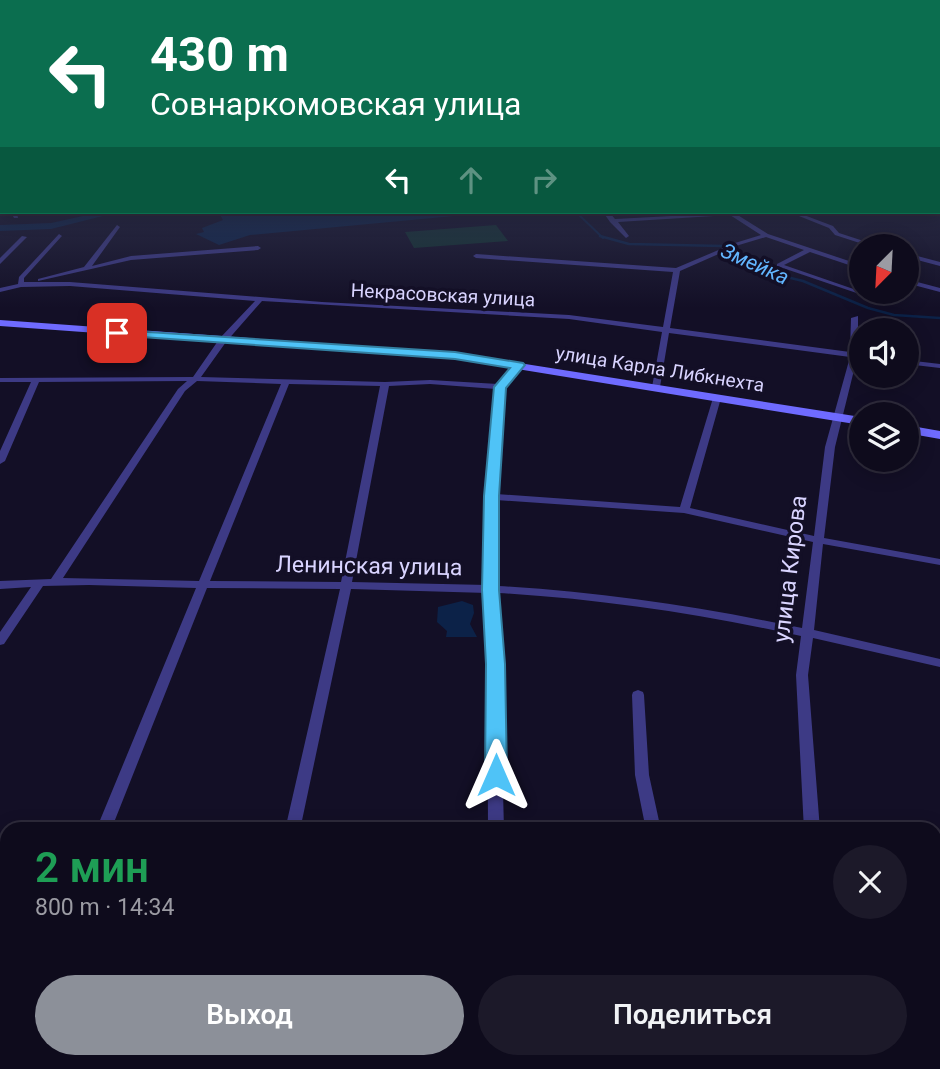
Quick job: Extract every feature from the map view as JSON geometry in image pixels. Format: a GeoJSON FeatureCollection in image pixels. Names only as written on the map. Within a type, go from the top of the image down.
{"type":"FeatureCollection","features":[{"type":"Feature","properties":{"kind":"street"},"geometry":{"type":"LineString","coordinates":[[607,214],[626,236]]}},
{"type":"Feature","properties":{"kind":"street"},"geometry":{"type":"LineString","coordinates":[[612,221],[681,214]]}},
{"type":"Feature","properties":{"kind":"street"},"geometry":{"type":"LineString","coordinates":[[733,214],[766,236],[849,263]]}},
{"type":"Feature","properties":{"kind":"street"},"geometry":{"type":"LineString","coordinates":[[797,214],[831,227],[837,234],[849,238]]}},
{"type":"Feature","properties":{"kind":"street"},"geometry":{"type":"LineString","coordinates":[[86,269],[117,227]]}},
{"type":"Feature","properties":{"kind":"street"},"geometry":{"type":"LineString","coordinates":[[21,285],[21,278],[59,236]]}},
{"type":"Feature","properties":{"kind":"street"},"geometry":{"type":"LineString","coordinates":[[476,256],[677,271],[735,245],[766,236]]}},
{"type":"Feature","properties":{"kind":"street"},"geometry":{"type":"LineString","coordinates":[[0,262],[24,237]]}},
{"type":"Feature","properties":{"kind":"street"},"geometry":{"type":"LineString","coordinates":[[0,290],[131,258],[258,248]]}},
{"type":"Feature","properties":{"kind":"street"},"geometry":{"type":"LineString","coordinates":[[809,250],[779,265],[849,289]]}},
{"type":"Feature","properties":{"kind":"street"},"geometry":{"type":"LineString","coordinates":[[919,258],[940,264]]}},
{"type":"Feature","properties":{"kind":"street"},"geometry":{"type":"LineString","coordinates":[[656,387],[677,271]]}},
{"type":"Feature","properties":{"kind":"street"},"geometry":{"type":"LineString","coordinates":[[919,284],[940,290]]}},
{"type":"Feature","properties":{"kind":"street","name":"Некрасовская улица"},"geometry":{"type":"LineString","coordinates":[[21,285],[69,285],[435,312],[569,317],[849,354]]}},
{"type":"Feature","properties":{"kind":"street"},"geometry":{"type":"LineString","coordinates":[[56,580],[182,389],[195,379],[223,340],[259,300]]}},
{"type":"Feature","properties":{"kind":"street","name":"улица Карла Либкнехта"},"geometry":{"type":"LineString","coordinates":[[0,323],[12,326],[455,356],[849,418]]}},
{"type":"Feature","properties":{"kind":"street"},"geometry":{"type":"LineString","coordinates":[[919,364],[940,366]]}},
{"type":"Feature","properties":{"kind":"street"},"geometry":{"type":"LineString","coordinates":[[496,822],[496,664],[491,590],[491,496],[500,387],[519,365]]}},
{"type":"Feature","properties":{"kind":"street"},"geometry":{"type":"LineString","coordinates":[[0,380],[195,379],[385,384],[430,382],[500,387]]}},
{"type":"Feature","properties":{"kind":"street"},"geometry":{"type":"LineString","coordinates":[[0,461],[36,380]]}},
{"type":"Feature","properties":{"kind":"street","name":"улица Кирова"},"geometry":{"type":"LineString","coordinates":[[811,822],[802,696],[807,631],[830,447],[849,381]]}},
{"type":"Feature","properties":{"kind":"street"},"geometry":{"type":"LineString","coordinates":[[106,822],[285,383]]}},
{"type":"Feature","properties":{"kind":"street"},"geometry":{"type":"LineString","coordinates":[[294,822],[346,586],[385,384]]}},
{"type":"Feature","properties":{"kind":"street"},"geometry":{"type":"LineString","coordinates":[[684,510],[717,398]]}},
{"type":"Feature","properties":{"kind":"street"},"geometry":{"type":"LineString","coordinates":[[919,431],[940,435]]}},
{"type":"Feature","properties":{"kind":"street"},"geometry":{"type":"LineString","coordinates":[[491,496],[684,510],[817,540],[940,562]]}},
{"type":"Feature","properties":{"kind":"street","name":"Ленинская улица"},"geometry":{"type":"LineString","coordinates":[[0,586],[56,580],[491,590],[633,602],[807,631],[940,663]]}},
{"type":"Feature","properties":{"kind":"street"},"geometry":{"type":"LineString","coordinates":[[0,641],[40,582]]}},
{"type":"Feature","properties":{"kind":"street"},"geometry":{"type":"LineString","coordinates":[[638,695],[642,775],[652,822]]}},
{"type":"Feature","properties":{"kind":"green space"},"geometry":{"type":"Polygon","coordinates":[[[496,225],[508,241],[414,248],[405,232],[496,225]]]}},
{"type":"Feature","properties":{"kind":"water"},"geometry":{"type":"Polygon","coordinates":[[[476,214],[250,235],[219,245],[196,234],[204,232],[202,228],[223,220],[220,215],[476,214]]]}},
{"type":"Feature","properties":{"kind":"water"},"geometry":{"type":"Polygon","coordinates":[[[462,601],[473,605],[474,613],[470,624],[477,637],[446,637],[447,631],[437,622],[438,607],[462,601]]]}},
{"type":"Feature","properties":{"kind":"waterway"},"geometry":{"type":"LineString","coordinates":[[0,228],[51,226],[105,214]]}},
{"type":"Feature","properties":{"kind":"waterway","name":"Змейка"},"geometry":{"type":"LineString","coordinates":[[578,214],[601,236]]}},
{"type":"Feature","properties":{"kind":"waterway","name":"Змейка"},"geometry":{"type":"LineString","coordinates":[[601,236],[629,244],[723,246],[738,252],[752,265],[770,273],[803,281],[868,308],[894,315],[940,318]]}},
{"type":"Feature","properties":{"kind":"route"},"geometry":{"type":"LineString","coordinates":[[117,333],[455,356],[519,365],[500,387],[491,496],[496,775]]}}]}
